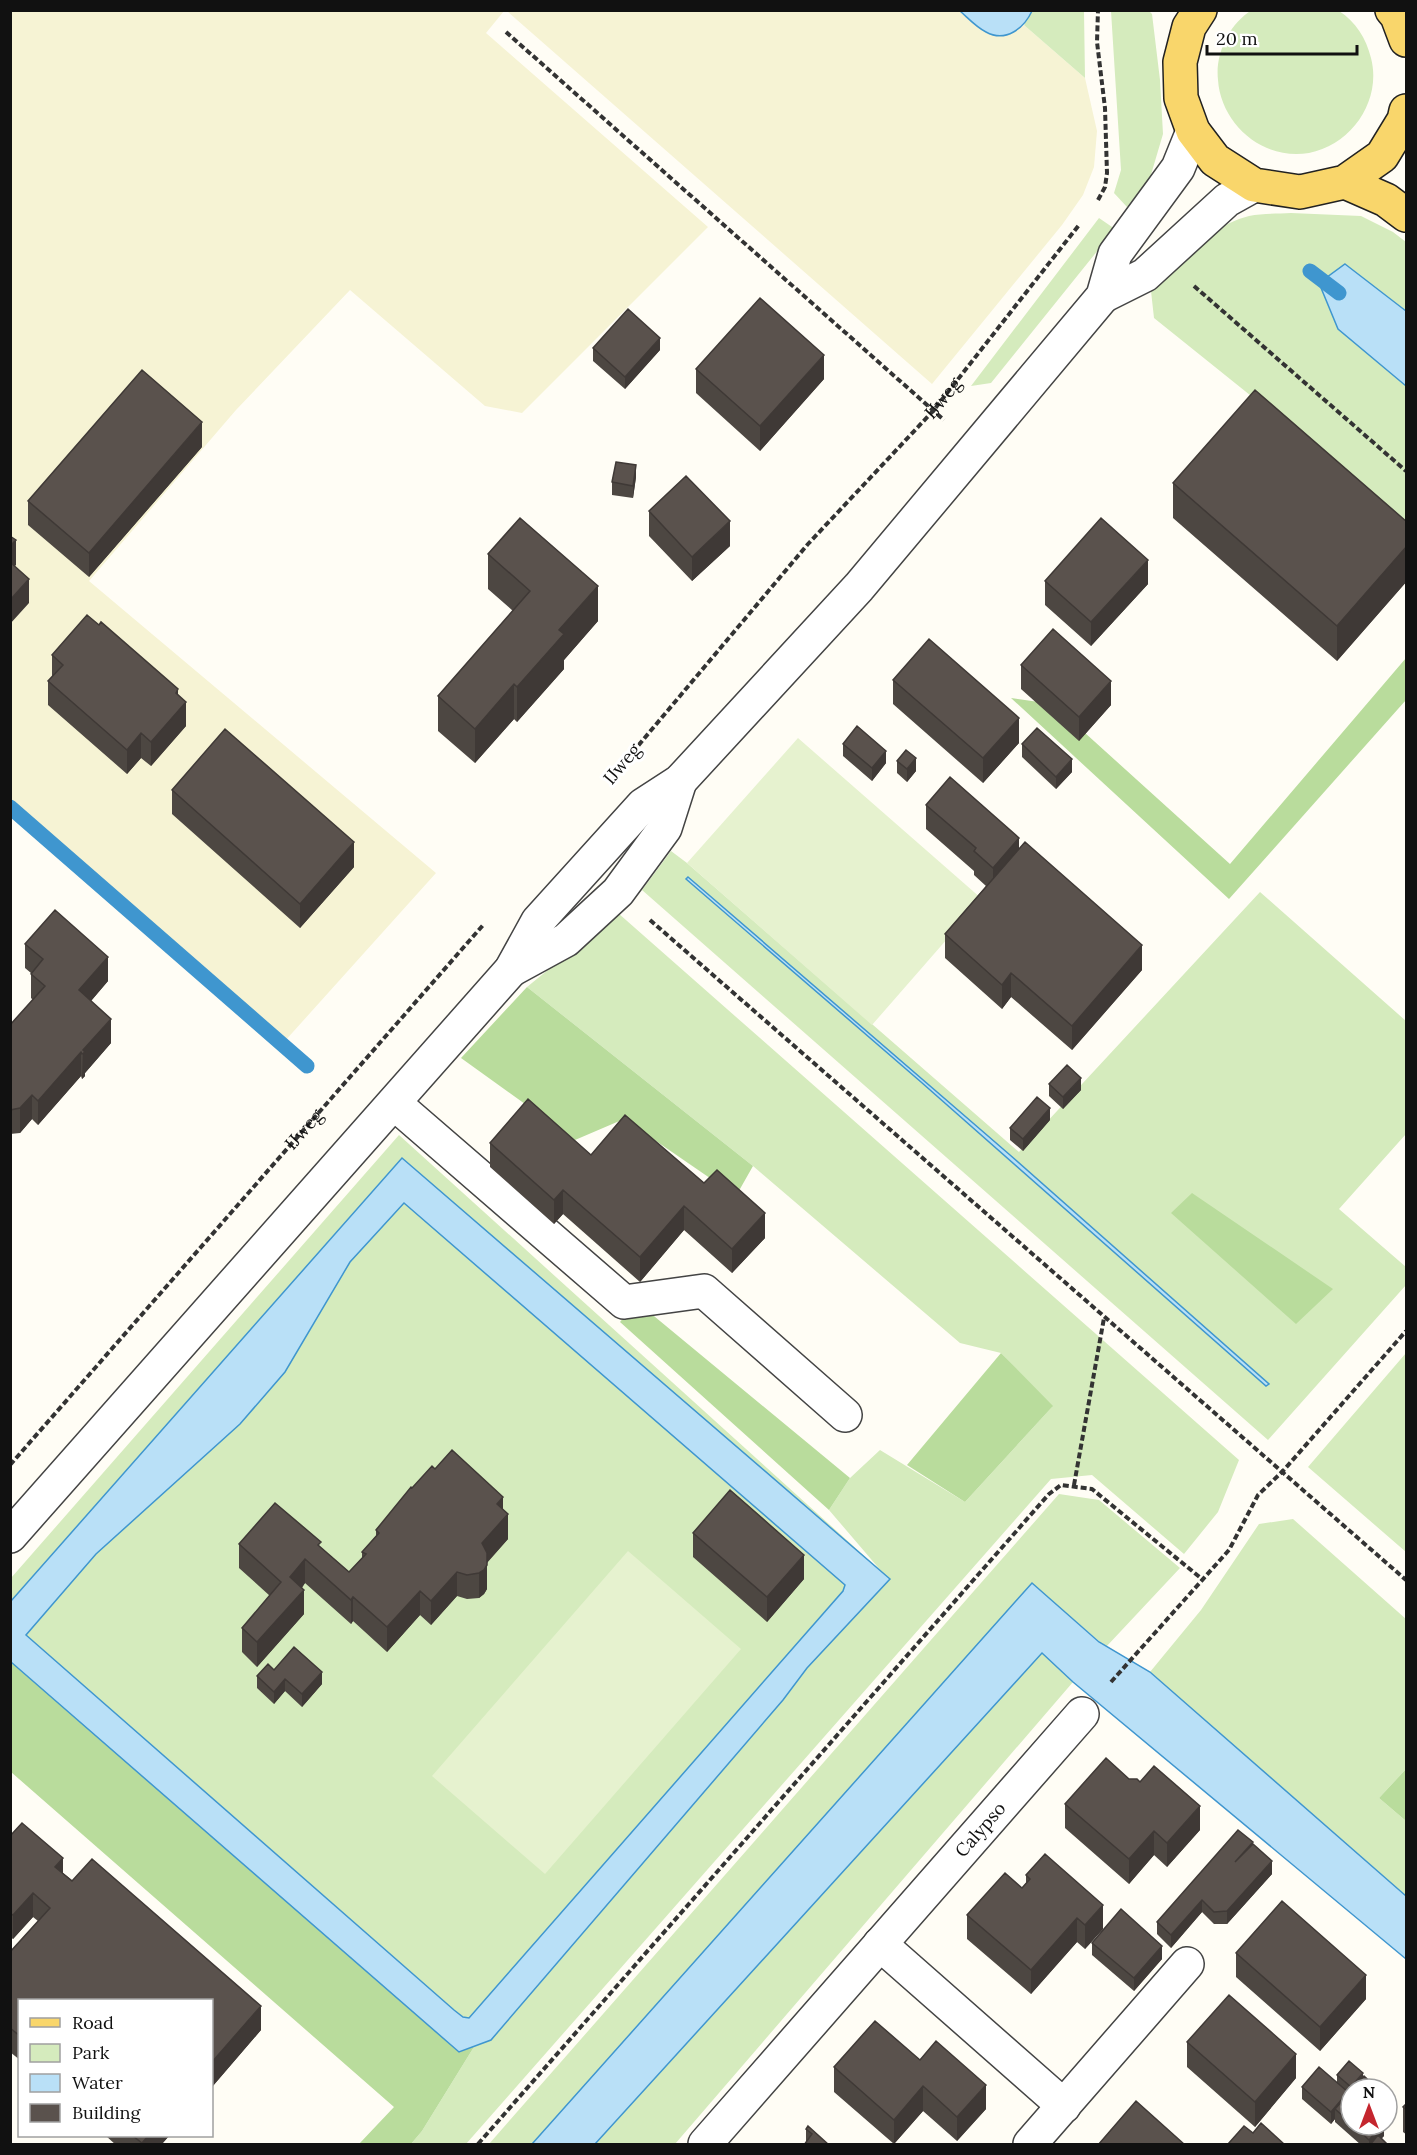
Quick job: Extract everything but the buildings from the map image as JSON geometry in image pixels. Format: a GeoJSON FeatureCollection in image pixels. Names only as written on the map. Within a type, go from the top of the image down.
{"type":"FeatureCollection","features":[{"type":"Feature","properties":{"kind":"main road"},"geometry":{"type":"LineString","coordinates":[[1187,16],[1180,62],[1181,98],[1193,131],[1215,160],[1254,185],[1299,192],[1345,182],[1382,156],[1406,118]]}},
{"type":"Feature","properties":{"kind":"main road"},"geometry":{"type":"LineString","coordinates":[[1345,182],[1386,200],[1407,214]]}},
{"type":"Feature","properties":{"kind":"street"},"geometry":{"type":"LineString","coordinates":[[1103,296],[1115,254],[1130,230],[1178,168],[1193,131]]}},
{"type":"Feature","properties":{"kind":"street"},"geometry":{"type":"LineString","coordinates":[[10,1536],[512,970],[537,921],[643,805],[680,781],[859,587],[1103,296],[1145,275],[1227,200],[1254,185]]}},
{"type":"Feature","properties":{"kind":"street"},"geometry":{"type":"LineString","coordinates":[[512,970],[566,940],[618,892],[664,828],[680,781]]}},
{"type":"Feature","properties":{"kind":"street"},"geometry":{"type":"LineString","coordinates":[[394,1103],[624,1302],[704,1291],[844,1415]]}},
{"type":"Feature","properties":{"kind":"street","name":"Calypso"},"geometry":{"type":"LineString","coordinates":[[705,2145],[1082,1714]]}},
{"type":"Feature","properties":{"kind":"street"},"geometry":{"type":"LineString","coordinates":[[880,1944],[1064,2106]]}},
{"type":"Feature","properties":{"kind":"street"},"geometry":{"type":"LineString","coordinates":[[1030,2145],[1187,1964]]}},
{"type":"Feature","properties":{"kind":"path"},"geometry":{"type":"LineString","coordinates":[[1098,10],[1096,42],[1105,108],[1107,173],[1105,187],[1097,201],[1130,230]]}},
{"type":"Feature","properties":{"kind":"path"},"geometry":{"type":"LineString","coordinates":[[506,32],[933,411],[977,447]]}},
{"type":"Feature","properties":{"kind":"path","name":"IJweg"},"geometry":{"type":"LineString","coordinates":[[615,772],[808,544],[933,411],[1083,220]]}},
{"type":"Feature","properties":{"kind":"path"},"geometry":{"type":"LineString","coordinates":[[1164,260],[1407,471]]}},
{"type":"Feature","properties":{"kind":"path"},"geometry":{"type":"LineString","coordinates":[[618,892],[1407,1580]]}},
{"type":"Feature","properties":{"kind":"path","name":"IJweg"},"geometry":{"type":"LineString","coordinates":[[10,1465],[486,922]]}},
{"type":"Feature","properties":{"kind":"path"},"geometry":{"type":"LineString","coordinates":[[1074,1485],[1104,1318]]}},
{"type":"Feature","properties":{"kind":"path"},"geometry":{"type":"LineString","coordinates":[[1082,1714],[1229,1550],[1258,1495],[1283,1471],[1407,1331]]}},
{"type":"Feature","properties":{"kind":"path"},"geometry":{"type":"LineString","coordinates":[[478,2145],[1049,1494],[1061,1485],[1092,1489],[1202,1579]]}},
{"type":"Feature","properties":{"kind":"shaded area"},"geometry":{"type":"Polygon","coordinates":[[[960,10],[987,33],[1001,36],[1014,32],[1024,25],[1085,78],[1097,131],[1094,167],[1083,195],[1062,225],[932,384],[507,11],[960,10]]]}},
{"type":"Feature","properties":{"kind":"shaded area"},"geometry":{"type":"Polygon","coordinates":[[[11,11],[504,11],[486,33],[708,227],[522,413],[485,406],[350,290],[236,410],[89,581],[436,873],[284,1042],[11,808],[11,11]]]}},
{"type":"Feature","properties":{"kind":"green space"},"geometry":{"type":"Polygon","coordinates":[[[1252,10],[1339,11],[1360,31],[1371,58],[1372,89],[1368,104],[1360,118],[1338,141],[1309,153],[1292,154],[1261,145],[1236,125],[1221,96],[1218,80],[1219,60],[1230,31],[1252,10]]]}},
{"type":"Feature","properties":{"kind":"green space"},"geometry":{"type":"Polygon","coordinates":[[[1032,11],[1084,11],[1085,78],[1024,25],[1032,11]]]}},
{"type":"Feature","properties":{"kind":"green space"},"geometry":{"type":"Polygon","coordinates":[[[1111,11],[1149,11],[1152,14],[1160,80],[1163,134],[1150,178],[1127,207],[1114,193],[1121,170],[1111,11]]]}},
{"type":"Feature","properties":{"kind":"green space"},"geometry":{"type":"Polygon","coordinates":[[[1291,213],[1361,216],[1393,232],[1406,242],[1406,311],[1346,265],[1338,329],[1406,386],[1406,524],[1154,318],[1151,291],[1206,237],[1233,221],[1249,216],[1291,213]]]}},
{"type":"Feature","properties":{"kind":"green space"},"geometry":{"type":"Polygon","coordinates":[[[1099,218],[1115,229],[991,383],[971,386],[1099,218]]]}},
{"type":"Feature","properties":{"kind":"green space"},"geometry":{"type":"Polygon","coordinates":[[[1406,658],[1406,700],[1229,899],[1011,698],[1053,704],[1230,864],[1406,658]]]}},
{"type":"Feature","properties":{"kind":"green space"},"geometry":{"type":"Polygon","coordinates":[[[798,738],[982,899],[872,1025],[687,863],[798,738]]]}},
{"type":"Feature","properties":{"kind":"green space"},"geometry":{"type":"Polygon","coordinates":[[[671,851],[1019,1152],[1260,892],[1406,1021],[1406,1134],[1339,1209],[1406,1267],[1406,1285],[1268,1440],[642,890],[671,851]]]}},
{"type":"Feature","properties":{"kind":"green space"},"geometry":{"type":"Polygon","coordinates":[[[618,913],[1239,1460],[1218,1512],[1184,1554],[1092,1475],[1051,1479],[466,2144],[411,2144],[422,2131],[477,2042],[11,1630],[11,1578],[399,1135],[882,1572],[829,1510],[850,1478],[880,1450],[965,1502],[1052,1407],[1001,1353],[960,1343],[753,1166],[527,987],[618,913]]]}},
{"type":"Feature","properties":{"kind":"green space"},"geometry":{"type":"Polygon","coordinates":[[[527,987],[753,1166],[736,1196],[624,1119],[575,1140],[461,1058],[527,987]]]}},
{"type":"Feature","properties":{"kind":"green space"},"geometry":{"type":"Polygon","coordinates":[[[1192,1193],[1333,1289],[1296,1324],[1171,1213],[1192,1193]]]}},
{"type":"Feature","properties":{"kind":"green space"},"geometry":{"type":"Polygon","coordinates":[[[637,1302],[850,1478],[829,1510],[620,1322],[637,1302]]]}},
{"type":"Feature","properties":{"kind":"green space"},"geometry":{"type":"Polygon","coordinates":[[[1001,1353],[1053,1406],[965,1502],[907,1465],[1001,1353]]]}},
{"type":"Feature","properties":{"kind":"green space"},"geometry":{"type":"Polygon","coordinates":[[[1406,1353],[1406,1552],[1308,1467],[1406,1353]]]}},
{"type":"Feature","properties":{"kind":"green space"},"geometry":{"type":"Polygon","coordinates":[[[1059,1494],[1099,1500],[1180,1568],[1106,1647],[1032,1584],[532,2144],[489,2144],[1059,1494]]]}},
{"type":"Feature","properties":{"kind":"green space"},"geometry":{"type":"Polygon","coordinates":[[[1293,1519],[1406,1619],[1406,1769],[1379,1798],[1406,1821],[1406,1896],[1150,1672],[1201,1610],[1259,1524],[1293,1519]]]}},
{"type":"Feature","properties":{"kind":"green space"},"geometry":{"type":"Polygon","coordinates":[[[628,1551],[741,1649],[545,1874],[432,1776],[628,1551]]]}},
{"type":"Feature","properties":{"kind":"green space"},"geometry":{"type":"Polygon","coordinates":[[[11,1630],[477,2042],[422,2131],[411,2144],[359,2144],[394,2107],[11,1772],[11,1630]]]}},
{"type":"Feature","properties":{"kind":"green space"},"geometry":{"type":"Polygon","coordinates":[[[1042,1652],[1073,1682],[675,2144],[595,2144],[1042,1652]]]}},
{"type":"Feature","properties":{"kind":"green space"},"geometry":{"type":"Polygon","coordinates":[[[1406,1769],[1406,1821],[1379,1798],[1406,1769]]]}},
{"type":"Feature","properties":{"kind":"water"},"geometry":{"type":"Polygon","coordinates":[[[960,11],[1032,11],[1014,32],[1000,36],[982,30],[960,11]]]}},
{"type":"Feature","properties":{"kind":"water"},"geometry":{"type":"Polygon","coordinates":[[[1345,264],[1406,311],[1406,386],[1338,329],[1319,283],[1345,264]]]}},
{"type":"Feature","properties":{"kind":"water"},"geometry":{"type":"Polygon","coordinates":[[[688,877],[1010,1155],[1269,1384],[1266,1386],[921,1082],[686,879],[688,877]]]}},
{"type":"Feature","properties":{"kind":"water"},"geometry":{"type":"Polygon","coordinates":[[[402,1158],[890,1579],[807,1668],[783,1700],[491,2040],[459,2052],[11,1662],[11,1601],[402,1158]],[[404,1203],[350,1262],[285,1372],[240,1424],[96,1554],[26,1635],[454,2010],[463,2017],[469,2018],[843,1591],[845,1585],[404,1203]]]}},
{"type":"Feature","properties":{"kind":"water"},"geometry":{"type":"Polygon","coordinates":[[[1032,1583],[1099,1642],[1150,1672],[1406,1896],[1406,1959],[1073,1682],[1042,1653],[595,2144],[532,2144],[1032,1583]]]}},
{"type":"Feature","properties":{"kind":"waterway"},"geometry":{"type":"LineString","coordinates":[[1310,271],[1339,293]]}},
{"type":"Feature","properties":{"kind":"waterway"},"geometry":{"type":"LineString","coordinates":[[10,807],[307,1066]]}}]}
